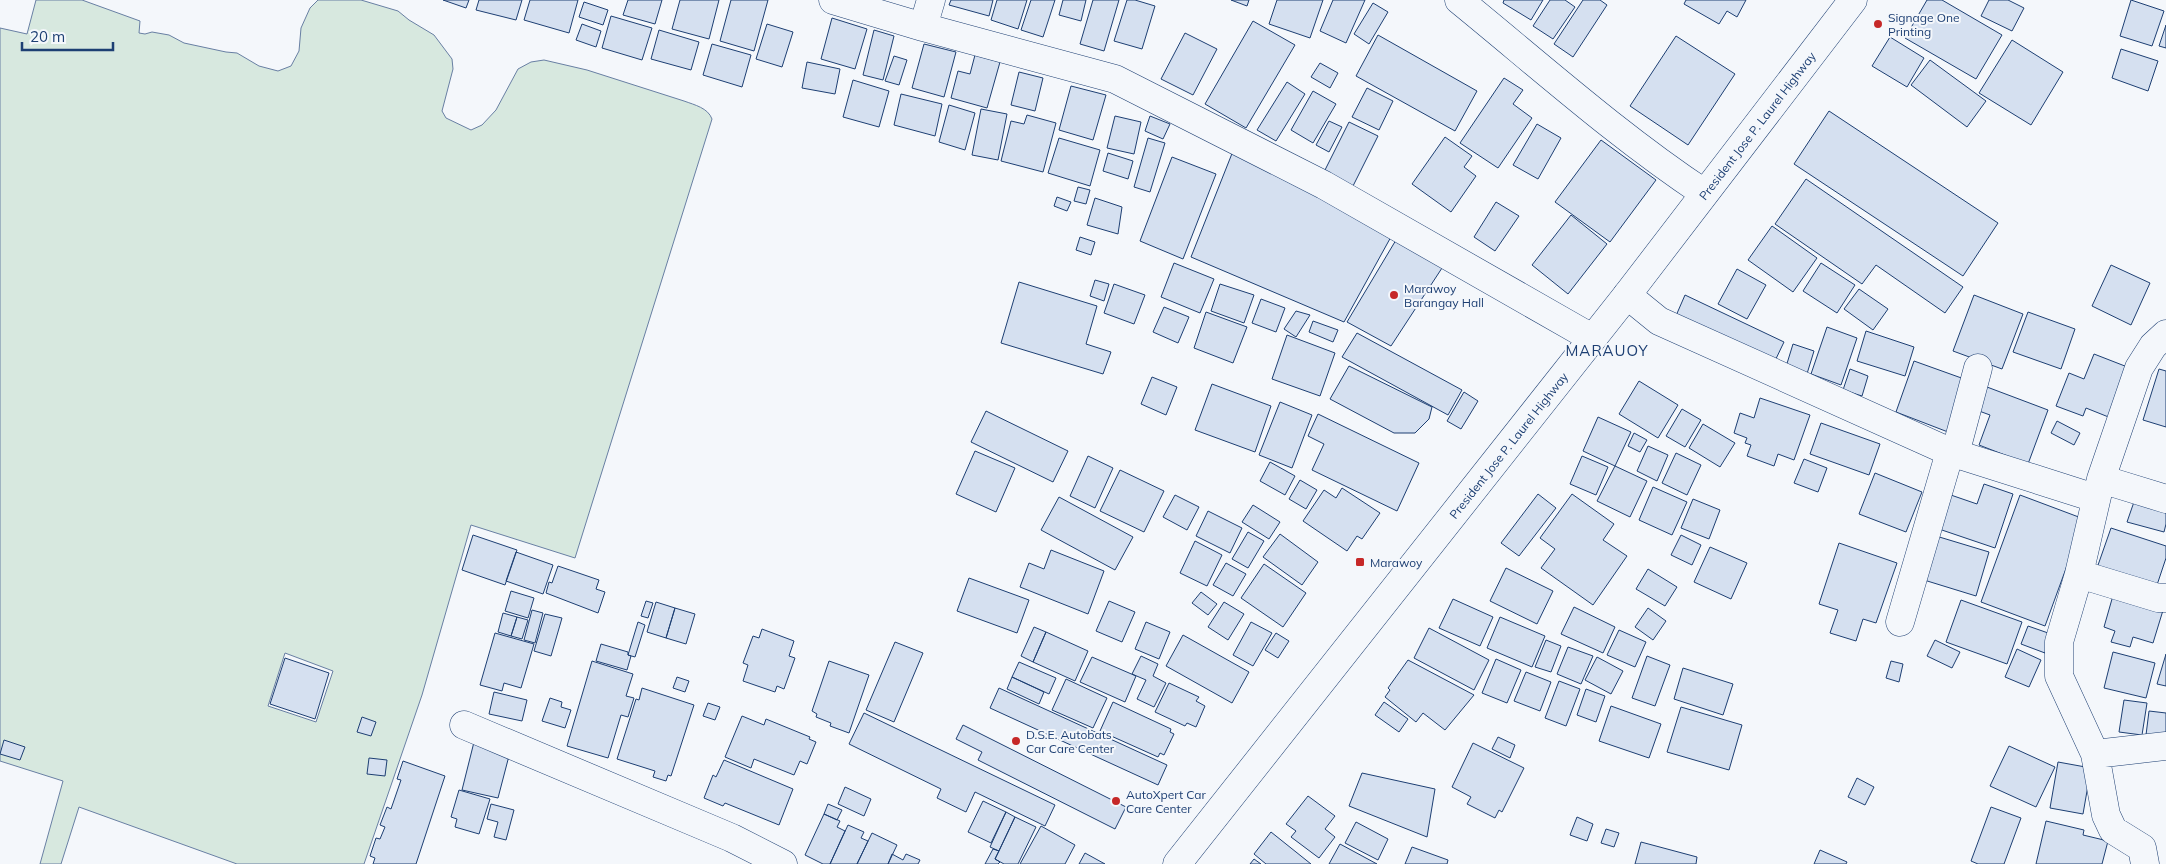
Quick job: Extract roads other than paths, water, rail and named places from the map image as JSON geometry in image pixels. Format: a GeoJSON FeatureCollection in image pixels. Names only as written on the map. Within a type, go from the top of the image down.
{"type":"FeatureCollection","features":[{"type":"Feature","properties":{"kind":"street"},"geometry":{"type":"LineString","coordinates":[[833,0],[923,27],[1115,79],[1324,185],[1592,338]]}},
{"type":"Feature","properties":{"kind":"street"},"geometry":{"type":"LineString","coordinates":[[923,27],[931,0]]}},
{"type":"Feature","properties":{"kind":"street"},"geometry":{"type":"LineString","coordinates":[[1460,0],[1617,130],[1676,175],[1704,193]]}},
{"type":"Feature","properties":{"kind":"street","name":"President Jose P. Laurel Highway"},"geometry":{"type":"LineString","coordinates":[[1177,864],[1627,295],[1850,1]]}},
{"type":"Feature","properties":{"kind":"street"},"geometry":{"type":"LineString","coordinates":[[1627,295],[1659,321],[1953,453],[2098,488],[2166,499]]}},
{"type":"Feature","properties":{"kind":"street"},"geometry":{"type":"LineString","coordinates":[[2166,334],[2153,346],[2139,368],[2098,488],[2079,574],[2059,642],[2059,676],[2095,754],[2106,815],[2113,830],[2144,856],[2166,861]]}},
{"type":"Feature","properties":{"kind":"street"},"geometry":{"type":"LineString","coordinates":[[1900,622],[1978,368]]}},
{"type":"Feature","properties":{"kind":"street"},"geometry":{"type":"LineString","coordinates":[[2079,574],[2158,598],[2166,598]]}},
{"type":"Feature","properties":{"kind":"street"},"geometry":{"type":"LineString","coordinates":[[464,725],[732,838],[783,864]]}},
{"type":"Feature","properties":{"kind":"street"},"geometry":{"type":"LineString","coordinates":[[2095,754],[2166,746]]}},
{"type":"Feature","properties":{"kind":"place","name":"Signage One Printing"},"geometry":{"type":"Point","coordinates":[1878,24]}},
{"type":"Feature","properties":{"kind":"place","name":"Marawoy Barangay Hall"},"geometry":{"type":"Point","coordinates":[1394,295]}},
{"type":"Feature","properties":{"kind":"place","name":"Marawoy"},"geometry":{"type":"Point","coordinates":[1360,562]}},
{"type":"Feature","properties":{"kind":"place","name":"D.S.E. Autobats Car Care Center"},"geometry":{"type":"Point","coordinates":[1016,741]}},
{"type":"Feature","properties":{"kind":"place","name":"AutoXpert Car Care Center"},"geometry":{"type":"Point","coordinates":[1116,801]}},
{"type":"Feature","properties":{"kind":"district","name":"MARAUOY"},"geometry":{"type":"Point","coordinates":[1607,350]}}]}
